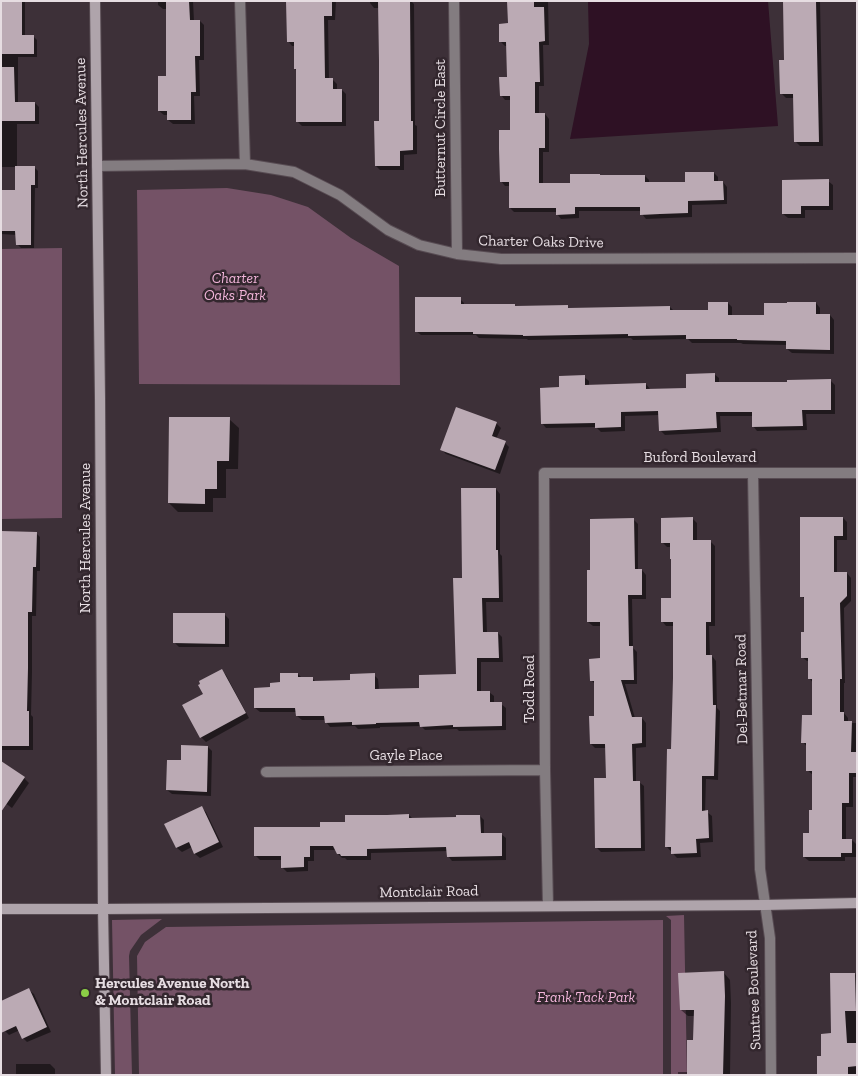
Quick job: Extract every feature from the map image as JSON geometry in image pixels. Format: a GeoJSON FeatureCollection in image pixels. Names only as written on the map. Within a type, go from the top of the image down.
{"type":"FeatureCollection","features":[{"type":"Feature","properties":{"kind":"street","name":"North Hercules Avenue"},"geometry":{"type":"LineString","coordinates":[[95,1],[106,1075]]}},
{"type":"Feature","properties":{"kind":"street"},"geometry":{"type":"LineString","coordinates":[[240,1],[245,164]]}},
{"type":"Feature","properties":{"kind":"street","name":"Butternut Circle East"},"geometry":{"type":"LineString","coordinates":[[454,1],[457,254]]}},
{"type":"Feature","properties":{"kind":"street","name":"Charter Oaks Drive"},"geometry":{"type":"LineString","coordinates":[[97,166],[245,164],[294,172],[340,195],[388,230],[419,245],[457,254],[501,259],[857,258]]}},
{"type":"Feature","properties":{"kind":"street","name":"Buford Boulevard"},"geometry":{"type":"LineString","coordinates":[[544,473],[857,473]]}},
{"type":"Feature","properties":{"kind":"street","name":"Todd Road"},"geometry":{"type":"LineString","coordinates":[[544,473],[545,770],[548,906]]}},
{"type":"Feature","properties":{"kind":"street","name":"Del-Betmar Road"},"geometry":{"type":"LineString","coordinates":[[753,474],[760,869],[764,905]]}},
{"type":"Feature","properties":{"kind":"street","name":"Gayle Place"},"geometry":{"type":"LineString","coordinates":[[266,772],[545,770]]}},
{"type":"Feature","properties":{"kind":"street","name":"Montclair Road"},"geometry":{"type":"LineString","coordinates":[[1,909],[857,903]]}},
{"type":"Feature","properties":{"kind":"street","name":"Suntree Boulevard"},"geometry":{"type":"LineString","coordinates":[[764,905],[770,938],[772,1075]]}},
{"type":"Feature","properties":{"kind":"green space","name":"Charter Oaks Park"},"geometry":{"type":"Polygon","coordinates":[[[227,188],[271,195],[308,207],[351,238],[399,266],[400,385],[139,384],[137,190],[227,188]]]}},
{"type":"Feature","properties":{"kind":"green space"},"geometry":{"type":"Polygon","coordinates":[[[62,248],[62,518],[1,519],[1,249],[62,248]]]}},
{"type":"Feature","properties":{"kind":"green space"},"geometry":{"type":"Polygon","coordinates":[[[684,915],[687,1075],[671,1075],[671,920],[666,916],[684,915]]]}},
{"type":"Feature","properties":{"kind":"green space"},"geometry":{"type":"Polygon","coordinates":[[[162,919],[141,935],[130,951],[132,1075],[115,1075],[112,920],[162,919]]]}},
{"type":"Feature","properties":{"kind":"green space","name":"Frank Tack Park"},"geometry":{"type":"Polygon","coordinates":[[[663,920],[663,1075],[139,1075],[137,956],[145,942],[166,927],[663,920]]]}},
{"type":"Feature","properties":{"kind":"shaded area"},"geometry":{"type":"Polygon","coordinates":[[[588,1],[768,1],[778,126],[570,139],[589,44],[588,1]]]}},
{"type":"Feature","properties":{"kind":"building"},"geometry":{"type":"Polygon","coordinates":[[[1,1],[22,1],[22,35],[34,35],[34,54],[1,54],[1,1]]]}},
{"type":"Feature","properties":{"kind":"building"},"geometry":{"type":"Polygon","coordinates":[[[166,1],[189,1],[190,20],[200,20],[200,56],[195,56],[196,92],[191,92],[191,120],[167,120],[167,111],[158,111],[158,76],[166,76],[166,1]]]}},
{"type":"Feature","properties":{"kind":"building"},"geometry":{"type":"Polygon","coordinates":[[[286,1],[332,1],[332,16],[324,16],[325,78],[333,78],[333,89],[342,89],[342,122],[296,122],[294,42],[287,42],[286,1]]]}},
{"type":"Feature","properties":{"kind":"building"},"geometry":{"type":"Polygon","coordinates":[[[378,1],[410,1],[413,150],[400,151],[400,166],[375,166],[374,121],[379,121],[378,1]]]}},
{"type":"Feature","properties":{"kind":"building"},"geometry":{"type":"Polygon","coordinates":[[[507,1],[534,1],[534,7],[544,7],[545,41],[539,42],[540,82],[535,82],[535,113],[545,113],[545,148],[539,148],[539,183],[570,183],[570,174],[645,175],[645,182],[685,182],[685,172],[714,172],[714,181],[723,181],[724,200],[688,201],[688,213],[640,215],[640,207],[575,207],[575,214],[556,215],[556,208],[509,208],[509,182],[500,182],[499,149],[499,130],[510,130],[510,96],[500,96],[499,77],[507,77],[506,42],[499,42],[499,24],[508,23],[507,1]]]}},
{"type":"Feature","properties":{"kind":"building"},"geometry":{"type":"Polygon","coordinates":[[[783,1],[816,1],[819,142],[794,142],[793,94],[780,94],[779,60],[784,60],[783,1]]]}},
{"type":"Feature","properties":{"kind":"building"},"geometry":{"type":"Polygon","coordinates":[[[1,67],[14,67],[15,102],[35,102],[35,121],[1,121],[1,67]]]}},
{"type":"Feature","properties":{"kind":"building"},"geometry":{"type":"Polygon","coordinates":[[[15,166],[35,166],[35,185],[31,185],[31,245],[16,245],[15,231],[1,231],[1,190],[15,190],[15,166]]]}},
{"type":"Feature","properties":{"kind":"building"},"geometry":{"type":"Polygon","coordinates":[[[829,179],[829,206],[801,206],[801,214],[782,214],[782,180],[829,179]]]}},
{"type":"Feature","properties":{"kind":"building"},"geometry":{"type":"Polygon","coordinates":[[[415,297],[461,297],[461,304],[568,305],[568,308],[670,306],[670,310],[708,310],[708,302],[728,302],[728,315],[764,315],[764,303],[816,302],[816,314],[830,314],[830,350],[786,349],[786,341],[686,339],[686,335],[523,336],[473,334],[473,332],[415,332],[415,297]]]}},
{"type":"Feature","properties":{"kind":"building"},"geometry":{"type":"Polygon","coordinates":[[[715,373],[715,382],[787,382],[787,380],[831,379],[831,410],[802,410],[803,426],[752,427],[752,412],[716,412],[717,428],[659,431],[658,411],[621,412],[621,427],[595,428],[595,423],[541,424],[540,388],[559,387],[559,376],[585,375],[585,385],[646,383],[646,389],[686,388],[686,374],[715,373]]]}},
{"type":"Feature","properties":{"kind":"building"},"geometry":{"type":"Polygon","coordinates":[[[456,407],[497,422],[492,436],[506,441],[495,470],[440,450],[456,407]]]}},
{"type":"Feature","properties":{"kind":"building"},"geometry":{"type":"Polygon","coordinates":[[[169,417],[230,417],[229,461],[217,461],[217,489],[205,489],[205,504],[168,503],[169,417]]]}},
{"type":"Feature","properties":{"kind":"building"},"geometry":{"type":"Polygon","coordinates":[[[461,488],[496,488],[496,550],[498,550],[499,598],[482,598],[483,632],[498,632],[499,658],[477,658],[477,691],[490,691],[490,702],[502,702],[502,726],[453,727],[453,725],[420,727],[419,722],[352,725],[352,722],[325,723],[324,716],[296,716],[295,708],[254,708],[254,688],[270,687],[270,683],[280,682],[280,673],[298,673],[298,677],[313,677],[313,681],[350,680],[350,674],[375,673],[375,689],[419,688],[419,675],[456,674],[453,578],[462,578],[461,488]]]}},
{"type":"Feature","properties":{"kind":"building"},"geometry":{"type":"Polygon","coordinates":[[[693,517],[693,540],[711,540],[711,622],[706,622],[706,655],[712,655],[713,705],[716,705],[714,776],[702,776],[702,811],[708,810],[709,838],[696,839],[697,853],[671,854],[671,847],[665,847],[667,749],[671,749],[673,622],[661,622],[661,598],[671,598],[671,559],[670,543],[661,543],[661,518],[693,517]]]}},
{"type":"Feature","properties":{"kind":"building"},"geometry":{"type":"Polygon","coordinates":[[[800,517],[843,517],[843,536],[834,536],[834,572],[847,572],[847,596],[840,603],[842,679],[840,679],[840,712],[844,712],[844,721],[852,721],[851,752],[857,752],[857,773],[849,773],[849,803],[842,803],[842,839],[852,839],[852,853],[841,853],[841,857],[803,857],[803,833],[809,833],[809,810],[812,810],[812,771],[806,771],[806,743],[801,743],[802,715],[812,715],[812,679],[808,679],[808,658],[801,658],[801,632],[804,632],[804,597],[800,597],[800,517]]]}},
{"type":"Feature","properties":{"kind":"building"},"geometry":{"type":"Polygon","coordinates":[[[634,518],[635,569],[642,569],[642,595],[628,595],[629,646],[633,646],[634,680],[621,680],[632,717],[642,717],[642,743],[632,744],[633,781],[640,781],[641,848],[595,848],[594,778],[606,778],[605,744],[590,744],[589,716],[594,716],[594,681],[590,681],[589,659],[600,658],[600,622],[587,622],[587,570],[590,570],[590,519],[634,518]]]}},
{"type":"Feature","properties":{"kind":"building"},"geometry":{"type":"Polygon","coordinates":[[[1,531],[37,532],[36,567],[33,567],[32,612],[28,612],[27,711],[29,711],[29,746],[1,746],[1,531]]]}},
{"type":"Feature","properties":{"kind":"building"},"geometry":{"type":"Polygon","coordinates":[[[173,613],[225,613],[225,644],[173,643],[173,613]]]}},
{"type":"Feature","properties":{"kind":"building"},"geometry":{"type":"Polygon","coordinates":[[[222,669],[246,713],[200,738],[182,705],[203,694],[198,685],[200,684],[199,681],[222,669]]]}},
{"type":"Feature","properties":{"kind":"building"},"geometry":{"type":"Polygon","coordinates":[[[181,745],[208,746],[207,792],[166,790],[167,760],[181,760],[181,745]]]}},
{"type":"Feature","properties":{"kind":"building"},"geometry":{"type":"Polygon","coordinates":[[[1,761],[25,777],[1,812],[1,761]]]}},
{"type":"Feature","properties":{"kind":"building"},"geometry":{"type":"Polygon","coordinates":[[[202,806],[219,842],[194,854],[189,842],[176,848],[164,824],[202,806]]]}},
{"type":"Feature","properties":{"kind":"building"},"geometry":{"type":"Polygon","coordinates":[[[409,814],[409,818],[480,815],[481,833],[502,833],[502,856],[447,857],[446,847],[367,849],[367,856],[341,856],[337,854],[333,846],[310,846],[310,857],[304,857],[304,867],[281,868],[281,856],[254,856],[254,827],[320,827],[320,822],[345,822],[345,815],[409,814]]]}},
{"type":"Feature","properties":{"kind":"building"},"geometry":{"type":"Polygon","coordinates":[[[724,971],[723,1075],[687,1075],[687,1040],[693,1040],[694,1010],[680,1010],[678,973],[724,971]]]}},
{"type":"Feature","properties":{"kind":"building"},"geometry":{"type":"Polygon","coordinates":[[[830,973],[855,973],[856,1011],[845,1011],[847,1043],[857,1043],[857,1066],[848,1067],[848,1075],[817,1075],[817,1056],[821,1056],[821,1034],[831,1033],[830,973]]]}},
{"type":"Feature","properties":{"kind":"building"},"geometry":{"type":"Polygon","coordinates":[[[29,988],[47,1027],[22,1039],[16,1026],[1,1033],[1,1001],[29,988]]]}},
{"type":"Feature","properties":{"kind":"place","name":"Hercules Avenue North & Montclair Road"},"geometry":{"type":"Point","coordinates":[85,993]}}]}
